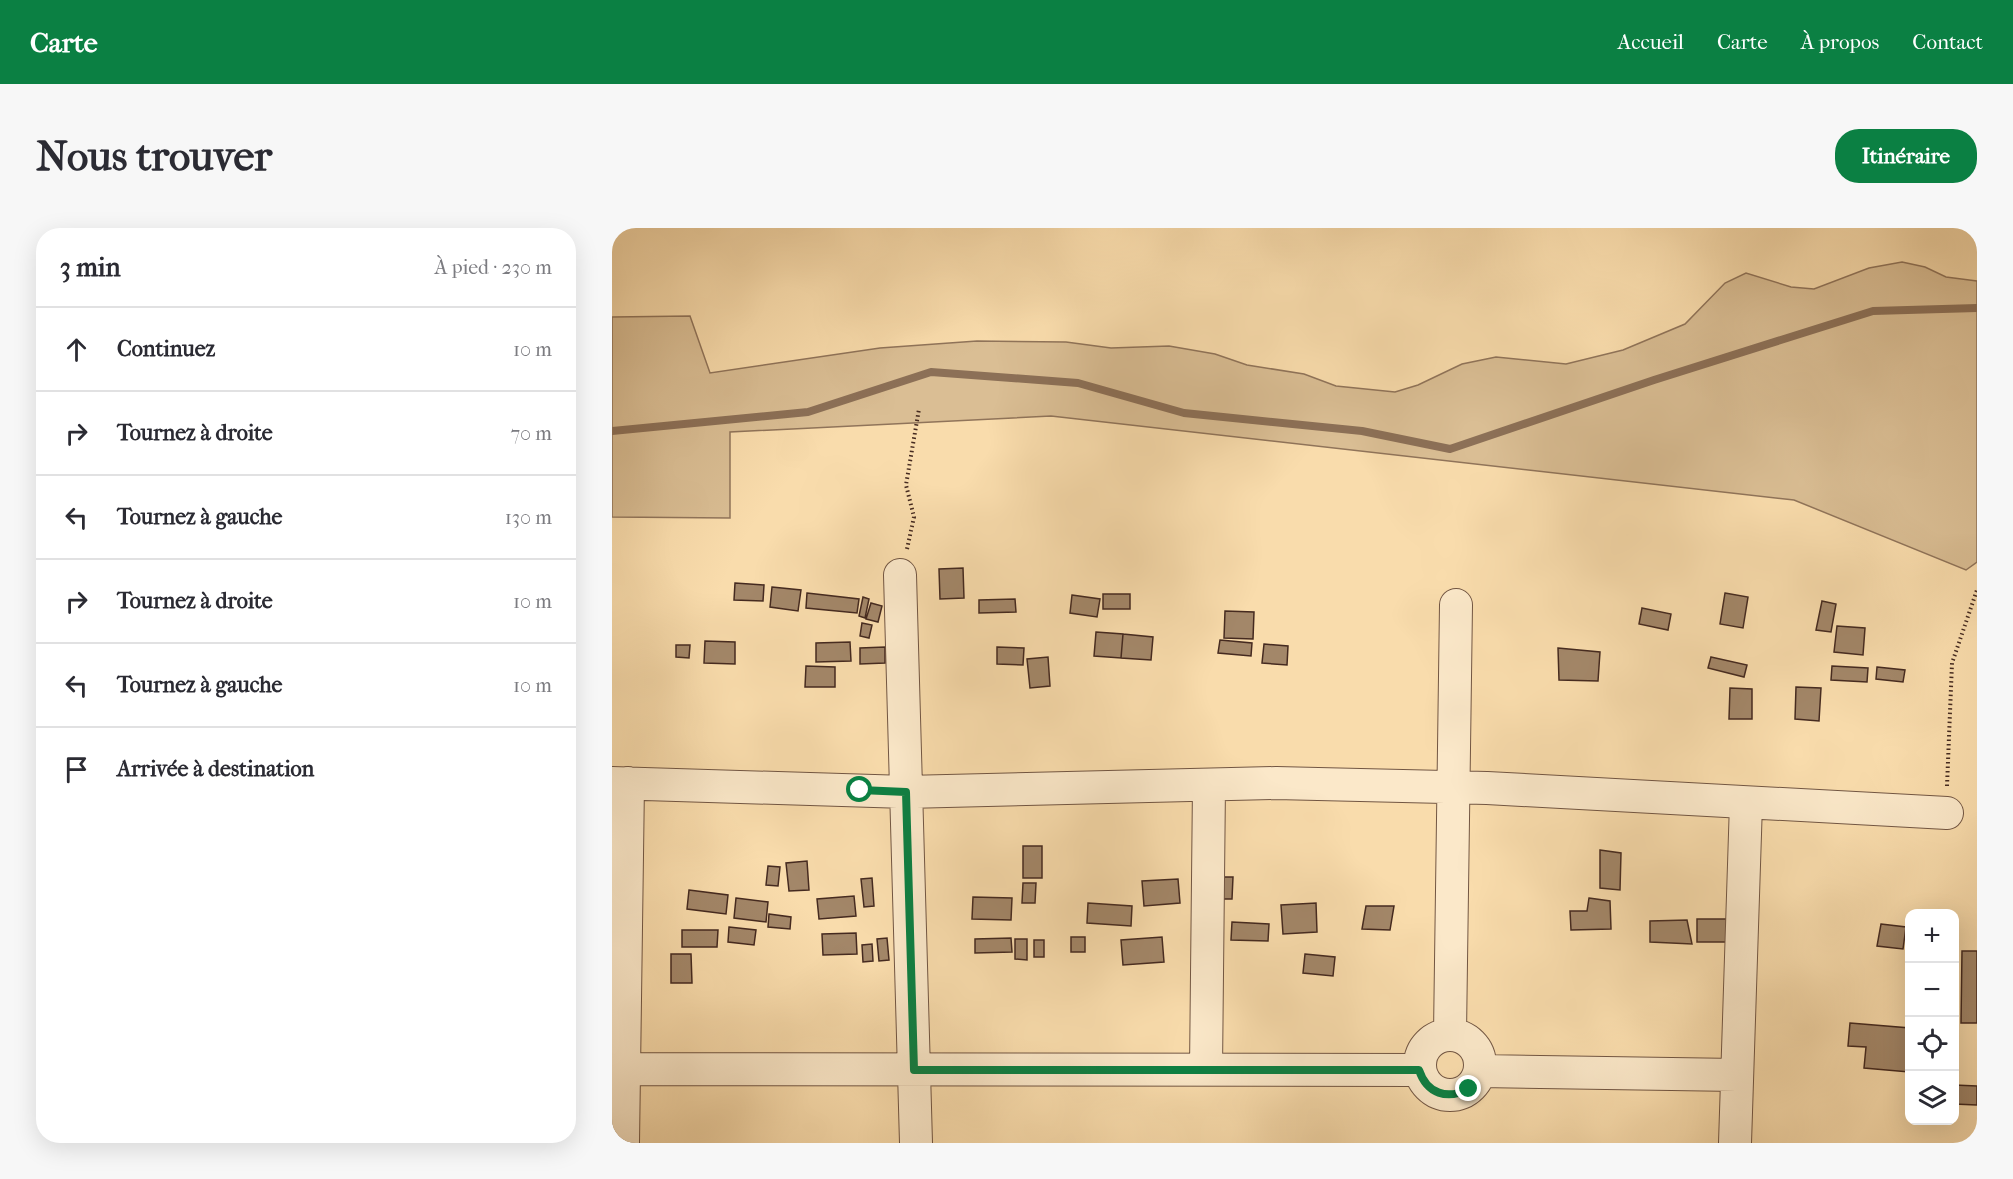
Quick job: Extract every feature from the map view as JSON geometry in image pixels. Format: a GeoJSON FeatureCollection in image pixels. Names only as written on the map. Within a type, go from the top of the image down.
{"type":"FeatureCollection","features":[{"type":"Feature","properties":{"kind":"street"},"geometry":{"type":"LineString","coordinates":[[900,575],[916,1143]]}},
{"type":"Feature","properties":{"kind":"street"},"geometry":{"type":"LineString","coordinates":[[1450,1034],[1456,605]]}},
{"type":"Feature","properties":{"kind":"street"},"geometry":{"type":"LineString","coordinates":[[623,1143],[618,1069],[620,783],[906,792],[1276,783],[1453,788],[1947,813]]}},
{"type":"Feature","properties":{"kind":"street"},"geometry":{"type":"LineString","coordinates":[[1206,1069],[1209,785]]}},
{"type":"Feature","properties":{"kind":"street"},"geometry":{"type":"LineString","coordinates":[[1735,1143],[1746,803]]}},
{"type":"Feature","properties":{"kind":"street"},"geometry":{"type":"LineString","coordinates":[[1450,1034],[1461,1036],[1477,1050],[1480,1071],[1469,1089],[1449,1095],[1430,1088],[1419,1070],[1423,1049],[1430,1041],[1450,1034]]}},
{"type":"Feature","properties":{"kind":"street"},"geometry":{"type":"LineString","coordinates":[[618,1069],[840,1067],[914,1070],[1419,1070]]}},
{"type":"Feature","properties":{"kind":"street"},"geometry":{"type":"LineString","coordinates":[[1480,1071],[1737,1075]]}},
{"type":"Feature","properties":{"kind":"path"},"geometry":{"type":"LineString","coordinates":[[900,575],[914,517],[906,485],[919,409]]}},
{"type":"Feature","properties":{"kind":"path"},"geometry":{"type":"LineString","coordinates":[[1947,813],[1952,663],[1977,590]]}},
{"type":"Feature","properties":{"kind":"shaded area"},"geometry":{"type":"Polygon","coordinates":[[[1902,262],[1925,267],[1946,277],[1977,281],[1977,562],[1966,570],[1794,500],[1051,416],[730,432],[730,518],[612,517],[612,317],[690,316],[710,373],[880,348],[977,341],[1066,342],[1111,348],[1169,346],[1215,354],[1247,365],[1304,374],[1336,386],[1395,392],[1418,385],[1462,364],[1496,357],[1566,364],[1623,350],[1685,324],[1725,283],[1746,273],[1791,287],[1814,289],[1869,268],[1902,262]]]}},
{"type":"Feature","properties":{"kind":"building"},"geometry":{"type":"Polygon","coordinates":[[[963,568],[964,598],[940,599],[939,569],[963,568]]]}},
{"type":"Feature","properties":{"kind":"building"},"geometry":{"type":"Polygon","coordinates":[[[735,583],[764,585],[763,601],[734,600],[735,583]]]}},
{"type":"Feature","properties":{"kind":"building"},"geometry":{"type":"Polygon","coordinates":[[[772,587],[801,590],[798,611],[770,607],[772,587]]]}},
{"type":"Feature","properties":{"kind":"building"},"geometry":{"type":"Polygon","coordinates":[[[807,593],[859,599],[857,613],[806,608],[807,593]]]}},
{"type":"Feature","properties":{"kind":"building"},"geometry":{"type":"Polygon","coordinates":[[[1725,593],[1748,597],[1743,628],[1720,624],[1725,593]]]}},
{"type":"Feature","properties":{"kind":"building"},"geometry":{"type":"Polygon","coordinates":[[[1103,594],[1130,594],[1130,609],[1103,609],[1103,594]]]}},
{"type":"Feature","properties":{"kind":"building"},"geometry":{"type":"Polygon","coordinates":[[[1072,595],[1100,599],[1097,617],[1070,613],[1072,595]]]}},
{"type":"Feature","properties":{"kind":"building"},"geometry":{"type":"Polygon","coordinates":[[[863,597],[869,599],[865,618],[859,616],[863,597]]]}},
{"type":"Feature","properties":{"kind":"building"},"geometry":{"type":"Polygon","coordinates":[[[1015,599],[1016,612],[979,613],[979,600],[1015,599]]]}},
{"type":"Feature","properties":{"kind":"building"},"geometry":{"type":"Polygon","coordinates":[[[1822,601],[1836,604],[1831,632],[1816,630],[1822,601]]]}},
{"type":"Feature","properties":{"kind":"building"},"geometry":{"type":"Polygon","coordinates":[[[871,603],[882,606],[878,622],[866,619],[871,603]]]}},
{"type":"Feature","properties":{"kind":"building"},"geometry":{"type":"Polygon","coordinates":[[[1642,608],[1671,614],[1668,630],[1639,624],[1642,608]]]}},
{"type":"Feature","properties":{"kind":"building"},"geometry":{"type":"Polygon","coordinates":[[[1225,611],[1254,612],[1253,639],[1224,638],[1225,611]]]}},
{"type":"Feature","properties":{"kind":"building"},"geometry":{"type":"Polygon","coordinates":[[[862,623],[872,625],[869,638],[860,636],[862,623]]]}},
{"type":"Feature","properties":{"kind":"building"},"geometry":{"type":"Polygon","coordinates":[[[1837,626],[1865,628],[1863,655],[1834,652],[1837,626]]]}},
{"type":"Feature","properties":{"kind":"building"},"geometry":{"type":"Polygon","coordinates":[[[1096,632],[1123,634],[1121,658],[1094,656],[1096,632]]]}},
{"type":"Feature","properties":{"kind":"building"},"geometry":{"type":"Polygon","coordinates":[[[1123,634],[1153,637],[1151,660],[1121,658],[1123,634]]]}},
{"type":"Feature","properties":{"kind":"building"},"geometry":{"type":"Polygon","coordinates":[[[1220,640],[1252,643],[1251,656],[1218,653],[1220,640]]]}},
{"type":"Feature","properties":{"kind":"building"},"geometry":{"type":"Polygon","coordinates":[[[705,641],[735,642],[735,664],[704,663],[705,641]]]}},
{"type":"Feature","properties":{"kind":"building"},"geometry":{"type":"Polygon","coordinates":[[[850,642],[851,661],[816,662],[816,643],[850,642]]]}},
{"type":"Feature","properties":{"kind":"building"},"geometry":{"type":"Polygon","coordinates":[[[1264,644],[1288,646],[1287,665],[1262,663],[1264,644]]]}},
{"type":"Feature","properties":{"kind":"building"},"geometry":{"type":"Polygon","coordinates":[[[676,645],[690,645],[689,658],[676,657],[676,645]]]}},
{"type":"Feature","properties":{"kind":"building"},"geometry":{"type":"Polygon","coordinates":[[[885,647],[885,663],[860,664],[860,648],[885,647]]]}},
{"type":"Feature","properties":{"kind":"building"},"geometry":{"type":"Polygon","coordinates":[[[997,647],[1024,648],[1023,665],[997,664],[997,647]]]}},
{"type":"Feature","properties":{"kind":"building"},"geometry":{"type":"Polygon","coordinates":[[[1558,648],[1600,652],[1598,681],[1559,680],[1558,648]]]}},
{"type":"Feature","properties":{"kind":"building"},"geometry":{"type":"Polygon","coordinates":[[[1048,657],[1050,686],[1030,688],[1027,659],[1048,657]]]}},
{"type":"Feature","properties":{"kind":"building"},"geometry":{"type":"Polygon","coordinates":[[[1711,657],[1747,665],[1744,677],[1708,668],[1711,657]]]}},
{"type":"Feature","properties":{"kind":"building"},"geometry":{"type":"Polygon","coordinates":[[[806,666],[835,667],[835,687],[805,687],[806,666]]]}},
{"type":"Feature","properties":{"kind":"building"},"geometry":{"type":"Polygon","coordinates":[[[1832,666],[1868,668],[1867,682],[1831,680],[1832,666]]]}},
{"type":"Feature","properties":{"kind":"building"},"geometry":{"type":"Polygon","coordinates":[[[1877,667],[1905,670],[1903,682],[1876,679],[1877,667]]]}},
{"type":"Feature","properties":{"kind":"building"},"geometry":{"type":"Polygon","coordinates":[[[1796,687],[1821,688],[1819,721],[1795,719],[1796,687]]]}},
{"type":"Feature","properties":{"kind":"building"},"geometry":{"type":"Polygon","coordinates":[[[1730,688],[1752,689],[1752,719],[1729,719],[1730,688]]]}},
{"type":"Feature","properties":{"kind":"building"},"geometry":{"type":"Polygon","coordinates":[[[1023,846],[1042,846],[1042,878],[1023,878],[1023,846]]]}},
{"type":"Feature","properties":{"kind":"building"},"geometry":{"type":"Polygon","coordinates":[[[1600,850],[1621,853],[1620,890],[1600,888],[1600,850]]]}},
{"type":"Feature","properties":{"kind":"building"},"geometry":{"type":"Polygon","coordinates":[[[807,861],[809,890],[789,891],[786,863],[807,861]]]}},
{"type":"Feature","properties":{"kind":"building"},"geometry":{"type":"Polygon","coordinates":[[[768,866],[780,867],[778,886],[766,885],[768,866]]]}},
{"type":"Feature","properties":{"kind":"building"},"geometry":{"type":"Polygon","coordinates":[[[1217,877],[1233,877],[1232,899],[1218,899],[1217,877]]]}},
{"type":"Feature","properties":{"kind":"building"},"geometry":{"type":"Polygon","coordinates":[[[872,878],[874,906],[864,907],[861,879],[872,878]]]}},
{"type":"Feature","properties":{"kind":"building"},"geometry":{"type":"Polygon","coordinates":[[[1178,879],[1180,903],[1144,906],[1142,881],[1178,879]]]}},
{"type":"Feature","properties":{"kind":"building"},"geometry":{"type":"Polygon","coordinates":[[[1023,883],[1036,883],[1035,903],[1022,903],[1023,883]]]}},
{"type":"Feature","properties":{"kind":"building"},"geometry":{"type":"Polygon","coordinates":[[[689,890],[728,895],[726,914],[687,909],[689,890]]]}},
{"type":"Feature","properties":{"kind":"building"},"geometry":{"type":"Polygon","coordinates":[[[854,896],[856,916],[819,919],[817,899],[854,896]]]}},
{"type":"Feature","properties":{"kind":"building"},"geometry":{"type":"Polygon","coordinates":[[[973,897],[1012,898],[1011,920],[972,919],[973,897]]]}},
{"type":"Feature","properties":{"kind":"building"},"geometry":{"type":"Polygon","coordinates":[[[736,898],[768,902],[766,922],[734,918],[736,898]]]}},
{"type":"Feature","properties":{"kind":"building"},"geometry":{"type":"Polygon","coordinates":[[[1589,898],[1610,901],[1611,929],[1571,930],[1570,911],[1587,911],[1589,898]]]}},
{"type":"Feature","properties":{"kind":"building"},"geometry":{"type":"Polygon","coordinates":[[[1088,903],[1132,906],[1131,926],[1087,923],[1088,903]]]}},
{"type":"Feature","properties":{"kind":"building"},"geometry":{"type":"Polygon","coordinates":[[[1316,903],[1317,932],[1283,934],[1281,905],[1316,903]]]}},
{"type":"Feature","properties":{"kind":"building"},"geometry":{"type":"Polygon","coordinates":[[[1366,906],[1394,906],[1390,930],[1362,929],[1366,906]]]}},
{"type":"Feature","properties":{"kind":"building"},"geometry":{"type":"Polygon","coordinates":[[[769,914],[791,917],[790,929],[768,927],[769,914]]]}},
{"type":"Feature","properties":{"kind":"building"},"geometry":{"type":"Polygon","coordinates":[[[1697,919],[1730,919],[1730,942],[1697,942],[1697,919]]]}},
{"type":"Feature","properties":{"kind":"building"},"geometry":{"type":"Polygon","coordinates":[[[1687,920],[1692,944],[1650,942],[1650,921],[1687,920]]]}},
{"type":"Feature","properties":{"kind":"building"},"geometry":{"type":"Polygon","coordinates":[[[1232,922],[1269,924],[1268,941],[1231,940],[1232,922]]]}},
{"type":"Feature","properties":{"kind":"building"},"geometry":{"type":"Polygon","coordinates":[[[1881,924],[1905,927],[1903,949],[1877,946],[1881,924]]]}},
{"type":"Feature","properties":{"kind":"building"},"geometry":{"type":"Polygon","coordinates":[[[729,927],[756,930],[754,945],[728,942],[729,927]]]}},
{"type":"Feature","properties":{"kind":"building"},"geometry":{"type":"Polygon","coordinates":[[[682,930],[718,930],[717,947],[682,947],[682,930]]]}},
{"type":"Feature","properties":{"kind":"building"},"geometry":{"type":"Polygon","coordinates":[[[856,933],[857,954],[823,955],[822,934],[856,933]]]}},
{"type":"Feature","properties":{"kind":"building"},"geometry":{"type":"Polygon","coordinates":[[[1071,937],[1085,937],[1085,952],[1071,952],[1071,937]]]}},
{"type":"Feature","properties":{"kind":"building"},"geometry":{"type":"Polygon","coordinates":[[[1162,937],[1164,962],[1123,965],[1121,940],[1162,937]]]}},
{"type":"Feature","properties":{"kind":"building"},"geometry":{"type":"Polygon","coordinates":[[[887,938],[889,960],[879,961],[877,939],[887,938]]]}},
{"type":"Feature","properties":{"kind":"building"},"geometry":{"type":"Polygon","coordinates":[[[1011,938],[1012,952],[975,953],[975,939],[1011,938]]]}},
{"type":"Feature","properties":{"kind":"building"},"geometry":{"type":"Polygon","coordinates":[[[1015,939],[1027,939],[1027,960],[1015,959],[1015,939]]]}},
{"type":"Feature","properties":{"kind":"building"},"geometry":{"type":"Polygon","coordinates":[[[1034,940],[1044,940],[1044,957],[1034,957],[1034,940]]]}},
{"type":"Feature","properties":{"kind":"building"},"geometry":{"type":"Polygon","coordinates":[[[872,944],[873,961],[863,962],[862,945],[872,944]]]}},
{"type":"Feature","properties":{"kind":"building"},"geometry":{"type":"Polygon","coordinates":[[[1962,951],[1977,951],[1977,1023],[1961,1023],[1962,951]]]}},
{"type":"Feature","properties":{"kind":"building"},"geometry":{"type":"Polygon","coordinates":[[[671,954],[691,954],[692,983],[671,983],[671,954]]]}},
{"type":"Feature","properties":{"kind":"building"},"geometry":{"type":"Polygon","coordinates":[[[1305,954],[1335,957],[1333,976],[1303,973],[1305,954]]]}},
{"type":"Feature","properties":{"kind":"building"},"geometry":{"type":"Polygon","coordinates":[[[1850,1023],[1905,1028],[1905,1072],[1864,1068],[1866,1047],[1848,1046],[1850,1023]]]}},
{"type":"Feature","properties":{"kind":"building"},"geometry":{"type":"Polygon","coordinates":[[[1959,1085],[1977,1086],[1977,1105],[1959,1104],[1959,1085]]]}},
{"type":"Feature","properties":{"kind":"waterway"},"geometry":{"type":"LineString","coordinates":[[612,431],[808,412],[931,372],[1078,383],[1184,413],[1362,431],[1450,449],[1654,380],[1873,311],[1977,308]]}},
{"type":"Feature","properties":{"kind":"route"},"geometry":{"type":"LineString","coordinates":[[860,790],[906,792],[914,1070],[1419,1070],[1423,1080],[1439,1094],[1460,1094],[1469,1089]]}}]}
